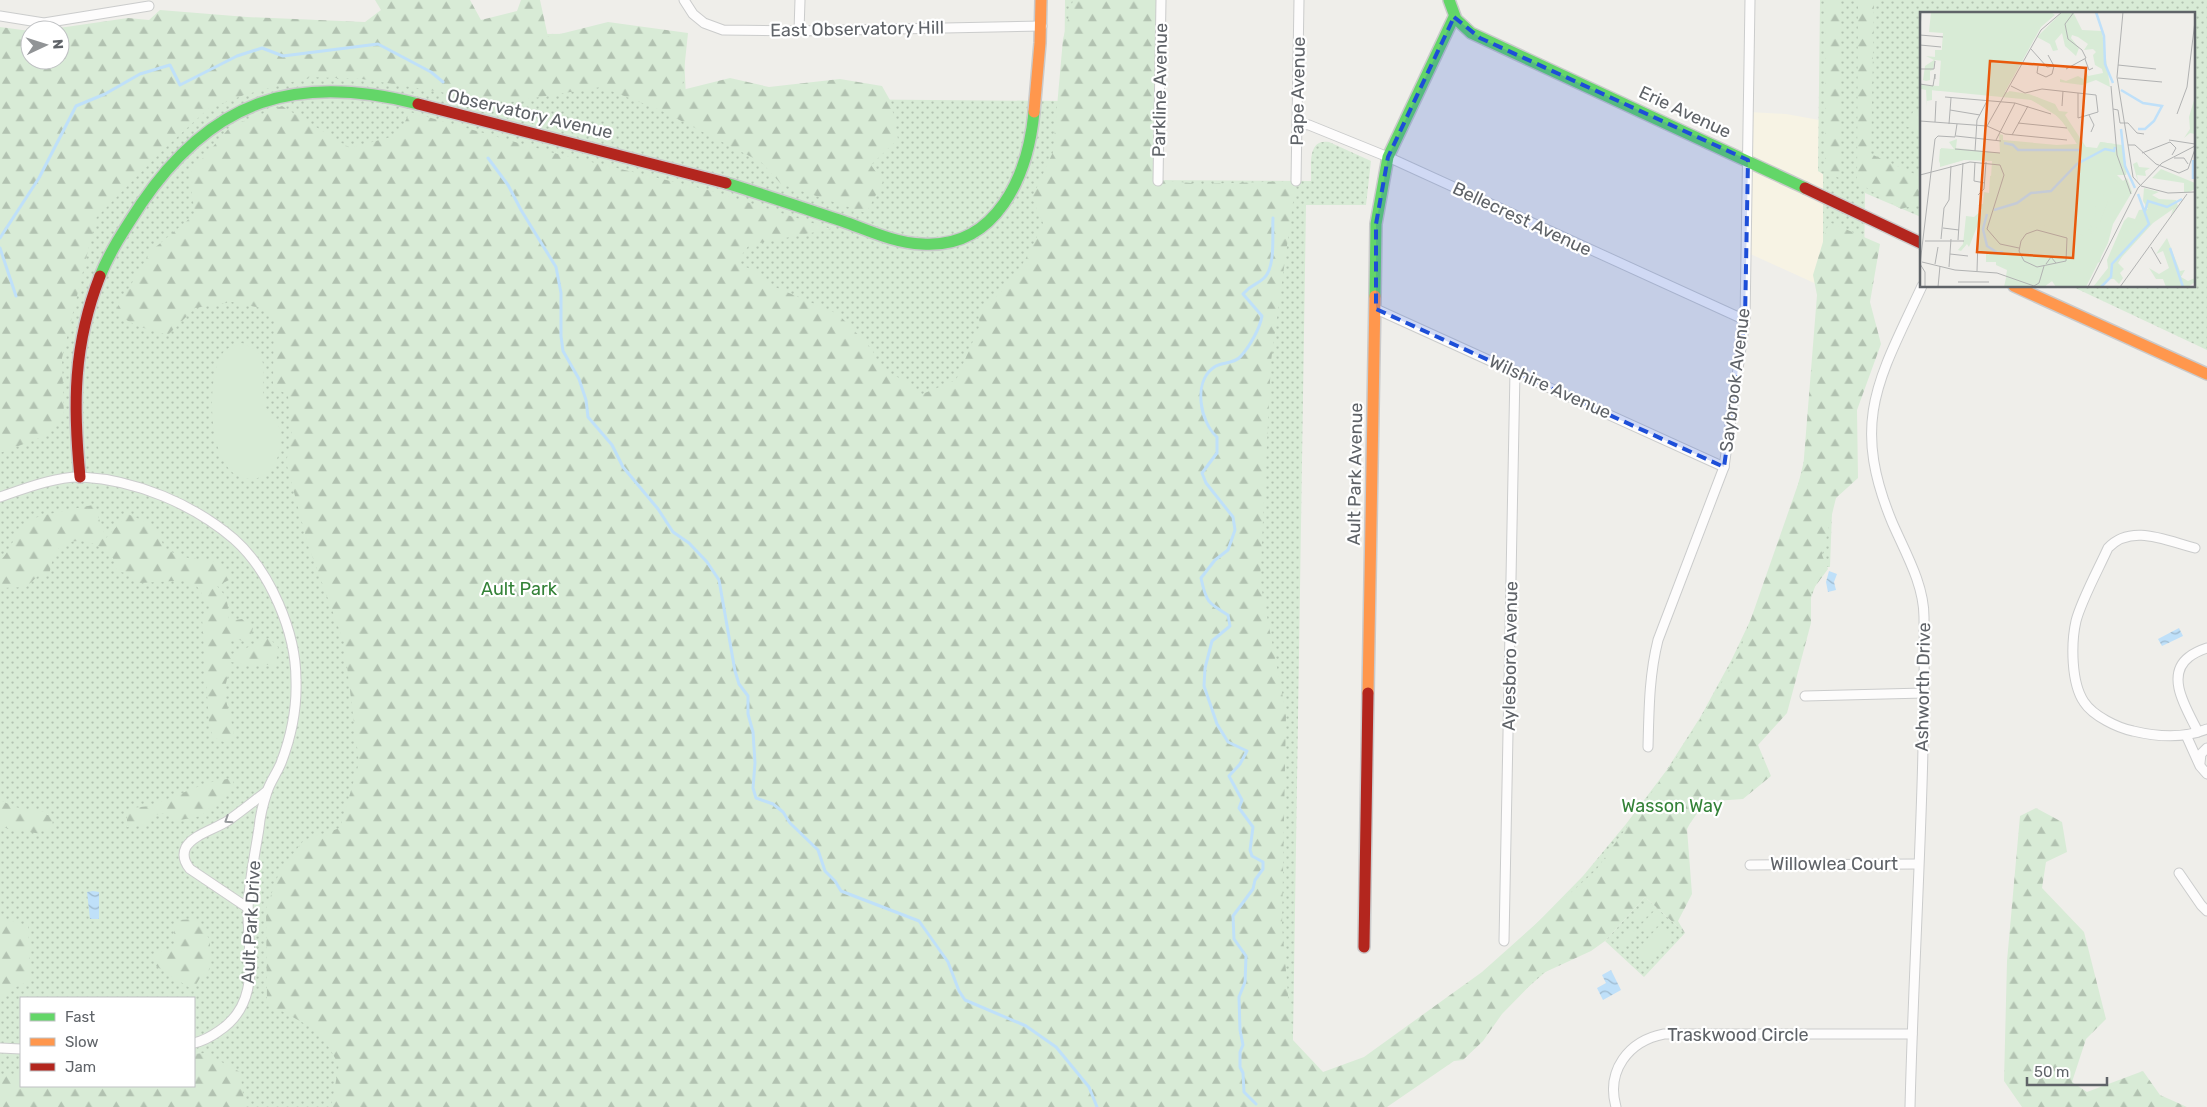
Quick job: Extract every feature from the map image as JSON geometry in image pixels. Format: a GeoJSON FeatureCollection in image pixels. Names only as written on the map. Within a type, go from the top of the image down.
{"type":"FeatureCollection","features":[{"type":"Feature","properties":{"kind":"street","name":"East Observatory Hill"},"geometry":{"type":"LineString","coordinates":[[684,0],[693,14],[704,23],[713,28],[723,30],[799,31],[1042,26]]}},
{"type":"Feature","properties":{"kind":"street"},"geometry":{"type":"LineString","coordinates":[[799,31],[800,0]]}},
{"type":"Feature","properties":{"kind":"street","name":"Observatory Avenue"},"geometry":{"type":"LineString","coordinates":[[80,477],[75,416],[75,377],[86,315],[106,260],[119,235],[168,166],[204,134],[246,110],[297,93],[336,90],[373,93],[499,126],[593,146],[673,167],[752,191],[894,241],[935,245],[964,238],[989,220],[1008,198],[1023,172],[1031,144],[1042,26],[1041,0]]}},
{"type":"Feature","properties":{"kind":"street","name":"Parkline Avenue"},"geometry":{"type":"LineString","coordinates":[[1158,181],[1162,0]]}},
{"type":"Feature","properties":{"kind":"street","name":"Pape Avenue"},"geometry":{"type":"LineString","coordinates":[[1296,181],[1299,0]]}},
{"type":"Feature","properties":{"kind":"street"},"geometry":{"type":"LineString","coordinates":[[1449,0],[1454,18]]}},
{"type":"Feature","properties":{"kind":"street","name":"Saybrook Avenue"},"geometry":{"type":"LineString","coordinates":[[1648,747],[1649,688],[1652,664],[1658,640],[1724,466],[1745,320],[1750,0]]}},
{"type":"Feature","properties":{"kind":"street"},"geometry":{"type":"LineString","coordinates":[[0,16],[44,23],[149,6]]}},
{"type":"Feature","properties":{"kind":"street","name":"Ault Park Avenue"},"geometry":{"type":"LineString","coordinates":[[1364,947],[1376,224],[1388,157],[1454,18]]}},
{"type":"Feature","properties":{"kind":"street","name":"Erie Avenue"},"geometry":{"type":"LineString","coordinates":[[1454,18],[1461,26],[1480,38],[1748,160],[1920,243]]}},
{"type":"Feature","properties":{"kind":"street","name":"Bellecrest Avenue"},"geometry":{"type":"LineString","coordinates":[[1298,124],[1310,125],[1388,157],[1745,320]]}},
{"type":"Feature","properties":{"kind":"street","name":"Ashworth Drive"},"geometry":{"type":"LineString","coordinates":[[1910,1107],[1924,693],[1922,600],[1918,582],[1879,488],[1872,459],[1871,430],[1876,390],[1921,288]]}},
{"type":"Feature","properties":{"kind":"street"},"geometry":{"type":"LineString","coordinates":[[2018,288],[2207,374]]}},
{"type":"Feature","properties":{"kind":"street","name":"Wilshire Avenue"},"geometry":{"type":"LineString","coordinates":[[1376,308],[1724,466]]}},
{"type":"Feature","properties":{"kind":"street","name":"Aylesboro Avenue"},"geometry":{"type":"LineString","coordinates":[[1504,941],[1515,371]]}},
{"type":"Feature","properties":{"kind":"street","name":"Ault Park Drive"},"geometry":{"type":"LineString","coordinates":[[0,497],[38,485],[80,477],[129,485],[172,500],[219,528],[234,540],[256,566],[281,608],[289,631],[296,679],[294,717],[286,747],[267,791],[260,816],[248,908],[251,976],[246,998],[240,1011],[228,1024],[213,1035],[195,1042]]}},
{"type":"Feature","properties":{"kind":"street"},"geometry":{"type":"LineString","coordinates":[[2194,548],[2142,534],[2115,540],[2108,548],[2076,619],[2072,649],[2074,673],[2084,702],[2104,720],[2125,730],[2153,736],[2186,735],[2202,730],[2179,690],[2178,681],[2183,663],[2190,656],[2207,648]]}},
{"type":"Feature","properties":{"kind":"street"},"geometry":{"type":"LineString","coordinates":[[1805,696],[1924,693]]}},
{"type":"Feature","properties":{"kind":"street"},"geometry":{"type":"LineString","coordinates":[[2186,735],[2200,766],[2207,774]]}},
{"type":"Feature","properties":{"kind":"street"},"geometry":{"type":"LineString","coordinates":[[2200,766],[2201,754],[2207,748]]}},
{"type":"Feature","properties":{"kind":"street"},"geometry":{"type":"LineString","coordinates":[[248,908],[190,869],[186,865],[184,852],[187,846],[196,838],[229,820],[267,791]]}},
{"type":"Feature","properties":{"kind":"street","name":"Willowlea Court"},"geometry":{"type":"LineString","coordinates":[[1750,864],[1918,864]]}},
{"type":"Feature","properties":{"kind":"street"},"geometry":{"type":"LineString","coordinates":[[2179,873],[2207,910]]}},
{"type":"Feature","properties":{"kind":"street","name":"Traskwood Circle"},"geometry":{"type":"LineString","coordinates":[[1616,1107],[1613,1090],[1618,1067],[1629,1051],[1654,1036],[1664,1034],[1912,1034]]}},
{"type":"Feature","properties":{"kind":"street"},"geometry":{"type":"LineString","coordinates":[[0,1048],[20,1049]]}},
{"type":"Feature","properties":{"kind":"highlighted area"},"geometry":{"type":"Polygon","coordinates":[[[1454,17],[1480,38],[1748,160],[1745,320],[1724,467],[1376,309],[1376,224],[1388,157],[1454,17]]]}},
{"type":"Feature","properties":{"kind":"shaded area"},"geometry":{"type":"Polygon","coordinates":[[[1749,112],[1786,114],[1819,120],[1818,171],[1823,174],[1823,287],[1746,252],[1749,112]]]}},
{"type":"Feature","properties":{"kind":"green space"},"geometry":{"type":"Polygon","coordinates":[[[375,0],[470,0],[481,20],[517,11],[521,0],[540,0],[548,37],[608,22],[688,33],[682,90],[730,78],[769,87],[840,79],[882,86],[891,102],[898,139],[871,165],[883,182],[866,213],[781,184],[761,162],[660,110],[601,87],[486,106],[441,92],[362,79],[310,77],[244,95],[208,109],[162,151],[96,218],[62,358],[64,417],[42,437],[0,453],[0,27],[20,30],[20,70],[70,70],[70,26],[128,18],[149,20],[160,10],[247,17],[365,22],[381,10],[375,0]]]}},
{"type":"Feature","properties":{"kind":"green space","name":"Ault Park"},"geometry":{"type":"Polygon","coordinates":[[[1065,0],[1148,0],[1147,180],[1311,181],[1313,149],[1322,142],[1329,142],[1371,161],[1366,205],[1306,205],[1292,1103],[1436,1016],[1535,925],[1583,876],[1666,771],[1701,716],[1732,659],[1759,602],[1791,513],[1806,453],[1823,302],[1823,174],[1818,171],[1820,0],[2207,0],[2207,350],[2075,288],[2194,288],[2194,12],[1920,12],[1920,217],[1865,193],[1864,272],[1832,512],[1830,567],[1822,567],[1801,626],[1710,795],[1671,848],[1549,969],[1527,988],[1355,1107],[0,1107],[0,32],[20,51],[20,70],[70,70],[70,58],[542,34],[683,33],[686,98],[1064,101],[1065,0]]]}},
{"type":"Feature","properties":{"kind":"green space","name":"Ault Park"},"geometry":{"type":"Polygon","coordinates":[[[1073,0],[1161,0],[1158,180],[1202,184],[1296,181],[1271,361],[1260,581],[1286,713],[1282,926],[1292,1039],[1323,1072],[1364,1057],[1482,972],[1596,870],[1682,750],[1739,653],[1803,470],[1817,295],[1813,275],[1829,222],[1880,244],[1870,302],[1881,344],[1857,410],[1858,478],[1836,498],[1822,555],[1828,569],[1811,592],[1811,623],[1787,713],[1758,745],[1771,776],[1743,799],[1701,802],[1687,829],[1692,894],[1678,921],[1685,933],[1645,897],[1605,941],[1591,951],[1541,974],[1502,1014],[1483,1041],[1463,1060],[1454,1061],[1387,1107],[331,1107],[339,1065],[320,1032],[267,1003],[266,909],[280,870],[304,840],[340,828],[359,763],[344,642],[308,545],[286,462],[292,437],[288,395],[273,387],[274,318],[266,309],[232,302],[195,308],[168,335],[137,326],[114,313],[151,251],[195,214],[189,174],[231,126],[282,106],[350,148],[398,135],[410,112],[554,153],[712,191],[831,229],[749,245],[736,263],[753,270],[768,284],[838,314],[872,349],[880,368],[907,382],[920,395],[956,380],[980,325],[978,313],[1000,293],[1017,272],[1031,249],[1043,223],[1032,198],[1053,152],[1063,39],[1073,0]]]}},
{"type":"Feature","properties":{"kind":"green space"},"geometry":{"type":"Polygon","coordinates":[[[1826,0],[1841,0],[1841,179],[1825,171],[1826,0]]]}},
{"type":"Feature","properties":{"kind":"green space"},"geometry":{"type":"Polygon","coordinates":[[[1858,0],[1874,0],[1871,154],[1920,177],[1920,203],[1901,209],[1857,182],[1858,0]]]}},
{"type":"Feature","properties":{"kind":"green space"},"geometry":{"type":"Polygon","coordinates":[[[1914,110],[1920,113],[1920,133],[1906,126],[1914,110]]]}},
{"type":"Feature","properties":{"kind":"green space"},"geometry":{"type":"Polygon","coordinates":[[[242,343],[260,355],[263,362],[263,388],[266,408],[278,424],[281,435],[279,453],[272,468],[258,478],[250,479],[236,475],[225,464],[218,448],[212,407],[213,387],[220,357],[230,347],[242,343]]]}},
{"type":"Feature","properties":{"kind":"green space"},"geometry":{"type":"Polygon","coordinates":[[[94,505],[106,538],[128,514],[154,526],[166,550],[188,558],[213,561],[235,577],[217,586],[227,598],[229,621],[242,619],[253,628],[249,643],[230,637],[230,655],[269,638],[278,647],[276,664],[253,666],[231,662],[224,692],[234,733],[226,743],[213,737],[209,723],[202,618],[211,607],[196,585],[190,585],[189,580],[140,583],[129,574],[117,571],[114,560],[102,548],[94,544],[77,541],[69,542],[56,552],[49,575],[39,575],[26,587],[0,588],[0,561],[24,524],[40,516],[94,505]]]}},
{"type":"Feature","properties":{"kind":"green space"},"geometry":{"type":"Polygon","coordinates":[[[232,778],[234,785],[201,816],[175,821],[169,813],[151,815],[151,825],[127,827],[127,813],[131,812],[131,808],[150,806],[207,783],[232,778]]]}},
{"type":"Feature","properties":{"kind":"green space"},"geometry":{"type":"Polygon","coordinates":[[[0,800],[23,809],[47,811],[47,815],[52,815],[53,829],[41,830],[41,834],[0,827],[0,800]]]}},
{"type":"Feature","properties":{"kind":"green space"},"geometry":{"type":"Polygon","coordinates":[[[2036,808],[2062,822],[2067,852],[2046,862],[2042,888],[2084,932],[2106,1019],[2086,1039],[2072,1082],[2087,1092],[2143,1071],[2160,1095],[2187,1107],[2022,1107],[2004,1081],[2007,961],[2020,816],[2036,808]]]}},
{"type":"Feature","properties":{"kind":"green space"},"geometry":{"type":"Polygon","coordinates":[[[1645,897],[1685,933],[1644,977],[1605,941],[1645,897]]]}},
{"type":"Feature","properties":{"kind":"green space"},"geometry":{"type":"Polygon","coordinates":[[[1646,902],[1653,908],[1638,924],[1631,917],[1646,902]]]}},
{"type":"Feature","properties":{"kind":"green space"},"geometry":{"type":"Polygon","coordinates":[[[1655,910],[1662,917],[1647,932],[1640,926],[1655,910]]]}},
{"type":"Feature","properties":{"kind":"green space"},"geometry":{"type":"Polygon","coordinates":[[[0,917],[28,926],[31,980],[12,989],[0,1003],[0,917]]]}},
{"type":"Feature","properties":{"kind":"green space"},"geometry":{"type":"Polygon","coordinates":[[[196,919],[210,940],[210,969],[201,976],[193,990],[156,966],[155,956],[162,951],[174,950],[174,930],[179,920],[196,919]]]}},
{"type":"Feature","properties":{"kind":"green space"},"geometry":{"type":"Polygon","coordinates":[[[1660,925],[1673,937],[1647,965],[1634,953],[1660,925]]]}},
{"type":"Feature","properties":{"kind":"green space"},"geometry":{"type":"Polygon","coordinates":[[[1630,928],[1637,934],[1622,950],[1615,943],[1630,928]]]}},
{"type":"Feature","properties":{"kind":"green space"},"geometry":{"type":"Polygon","coordinates":[[[205,1053],[240,1072],[245,1107],[0,1107],[0,1075],[20,1075],[20,1087],[195,1087],[195,1054],[205,1053]]]}},
{"type":"Feature","properties":{"kind":"water"},"geometry":{"type":"Polygon","coordinates":[[[1829,571],[1837,574],[1834,582],[1836,590],[1828,592],[1826,582],[1829,571]]]}},
{"type":"Feature","properties":{"kind":"water"},"geometry":{"type":"Polygon","coordinates":[[[2179,628],[2183,636],[2162,646],[2158,639],[2179,628]]]}},
{"type":"Feature","properties":{"kind":"water"},"geometry":{"type":"Polygon","coordinates":[[[87,892],[99,892],[99,919],[90,919],[87,892]]]}},
{"type":"Feature","properties":{"kind":"water"},"geometry":{"type":"Polygon","coordinates":[[[1611,970],[1621,990],[1603,1000],[1597,988],[1606,983],[1602,975],[1611,970]]]}},
{"type":"Feature","properties":{"kind":"waterway"},"geometry":{"type":"LineString","coordinates":[[0,238],[39,178],[76,106],[105,94],[140,74],[170,65],[180,85],[237,56],[262,48],[283,56],[378,44],[431,72],[443,82]]}},
{"type":"Feature","properties":{"kind":"waterway"},"geometry":{"type":"LineString","coordinates":[[488,158],[508,185],[556,267],[561,293],[563,351],[579,379],[586,400],[588,417],[612,445],[623,467],[658,509],[673,532],[689,543],[707,562],[719,580],[735,671],[739,684],[748,696],[748,714],[753,732],[755,763],[753,788],[756,798],[773,804],[783,812],[790,823],[818,850],[825,871],[835,881],[841,891],[919,921],[948,962],[959,991],[965,1000],[1026,1026],[1056,1047],[1089,1087],[1097,1107]]}},
{"type":"Feature","properties":{"kind":"waterway"},"geometry":{"type":"LineString","coordinates":[[1256,1104],[1244,1092],[1243,1073],[1240,1067],[1240,1052],[1243,1045],[1240,1030],[1239,997],[1245,982],[1246,956],[1234,939],[1233,916],[1253,889],[1255,880],[1263,869],[1263,862],[1252,856],[1250,850],[1253,827],[1239,808],[1242,800],[1229,776],[1240,764],[1247,751],[1228,742],[1217,724],[1204,686],[1205,668],[1212,641],[1230,626],[1228,615],[1216,608],[1206,597],[1201,578],[1215,560],[1228,550],[1235,530],[1233,517],[1206,483],[1202,473],[1217,453],[1217,437],[1206,422],[1201,402],[1201,392],[1203,383],[1213,368],[1238,359],[1251,342],[1259,326],[1262,316],[1243,294],[1261,281],[1268,273],[1272,258],[1273,218]]}},
{"type":"Feature","properties":{"kind":"waterway"},"geometry":{"type":"LineString","coordinates":[[0,248],[16,296]]}},
{"type":"Feature","properties":{"kind":"traffic: fast"},"geometry":{"type":"LineString","coordinates":[[1449,0],[1456,19],[1471,33],[1805,188]]}},
{"type":"Feature","properties":{"kind":"traffic: fast"},"geometry":{"type":"LineString","coordinates":[[1375,296],[1376,224],[1388,157],[1454,17]]}},
{"type":"Feature","properties":{"kind":"traffic: fast"},"geometry":{"type":"LineString","coordinates":[[100,276],[113,248],[130,221],[169,168],[198,139],[229,118],[262,103],[297,94],[334,92],[375,95],[418,104]]}},
{"type":"Feature","properties":{"kind":"traffic: fast"},"geometry":{"type":"LineString","coordinates":[[726,183],[891,239],[922,244],[948,242],[970,234],[989,221],[1004,203],[1016,183],[1025,160],[1034,112]]}},
{"type":"Feature","properties":{"kind":"traffic: slow"},"geometry":{"type":"LineString","coordinates":[[1034,112],[1040,43],[1041,0]]}},
{"type":"Feature","properties":{"kind":"traffic: slow"},"geometry":{"type":"LineString","coordinates":[[2018,288],[2207,374]]}},
{"type":"Feature","properties":{"kind":"traffic: slow"},"geometry":{"type":"LineString","coordinates":[[1368,693],[1375,296]]}},
{"type":"Feature","properties":{"kind":"traffic: jam"},"geometry":{"type":"LineString","coordinates":[[418,104],[726,183]]}},
{"type":"Feature","properties":{"kind":"traffic: jam"},"geometry":{"type":"LineString","coordinates":[[1805,188],[1920,243]]}},
{"type":"Feature","properties":{"kind":"traffic: jam"},"geometry":{"type":"LineString","coordinates":[[80,477],[76,425],[77,375],[84,326],[100,276]]}},
{"type":"Feature","properties":{"kind":"traffic: jam"},"geometry":{"type":"LineString","coordinates":[[1364,947],[1368,693]]}},
{"type":"Feature","properties":{"kind":"park label","name":"Wasson Way"},"geometry":{"type":"Point","coordinates":[1672,806]}}]}
